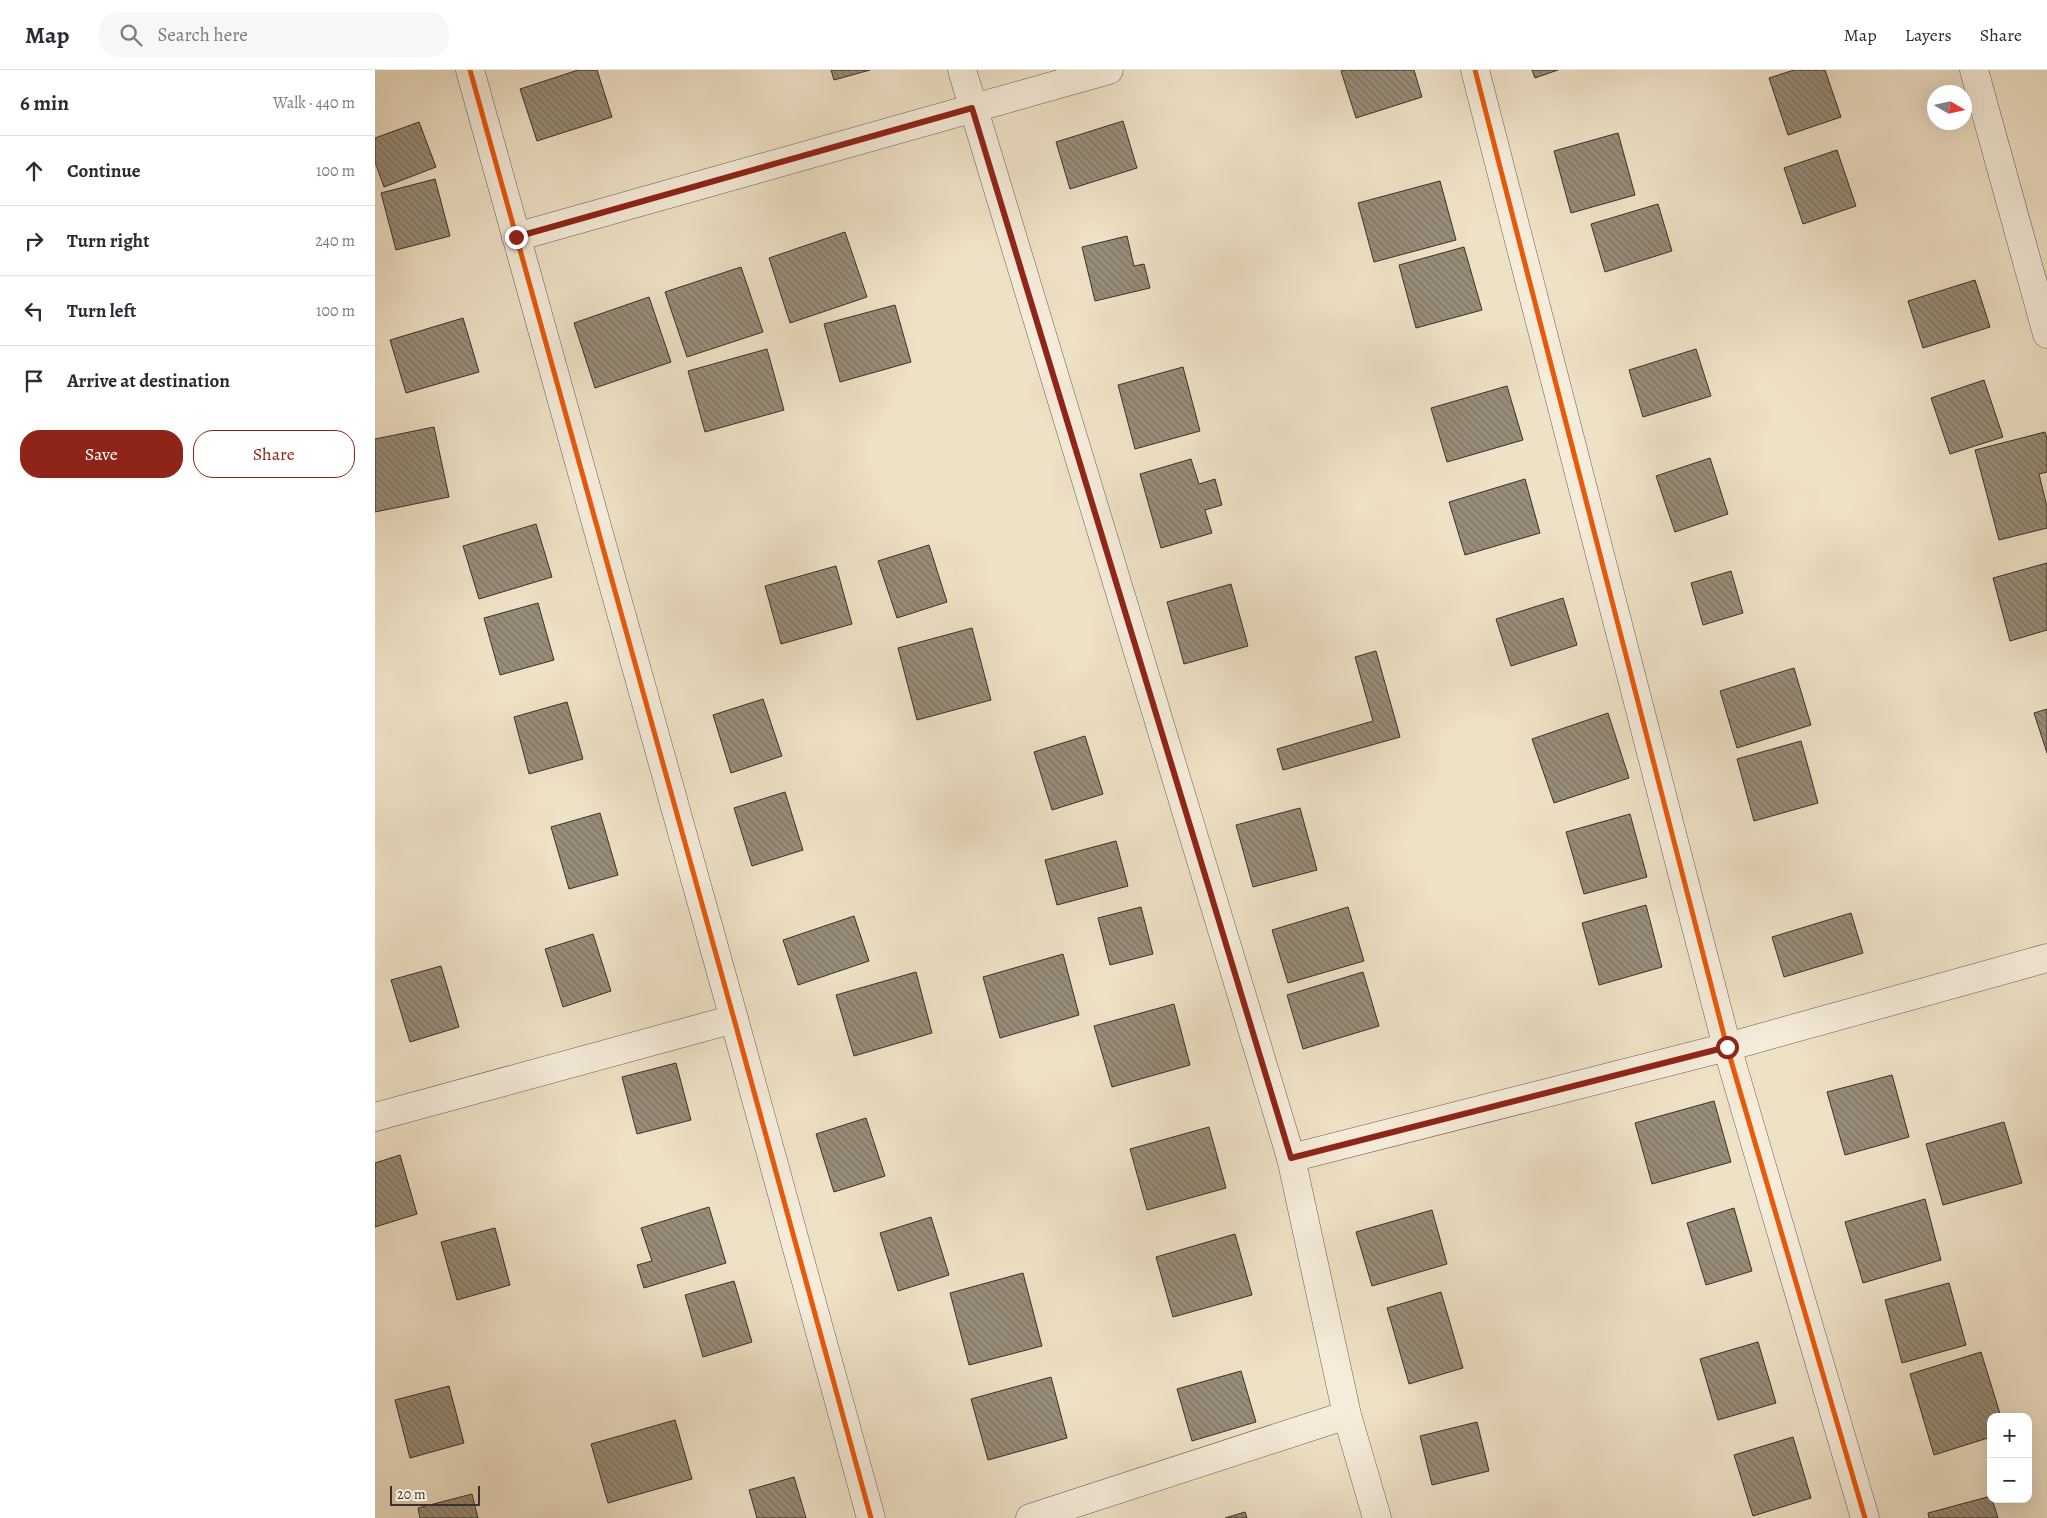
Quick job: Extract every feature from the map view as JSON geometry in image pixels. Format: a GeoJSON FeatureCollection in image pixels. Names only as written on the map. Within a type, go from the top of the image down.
{"type":"FeatureCollection","features":[{"type":"Feature","properties":{"kind":"street"},"geometry":{"type":"LineString","coordinates":[[469,70],[871,1518]]}},
{"type":"Feature","properties":{"kind":"street"},"geometry":{"type":"LineString","coordinates":[[962,70],[1291,1158],[1347,1415],[1377,1518]]}},
{"type":"Feature","properties":{"kind":"street"},"geometry":{"type":"LineString","coordinates":[[516,237],[1109,70]]}},
{"type":"Feature","properties":{"kind":"street"},"geometry":{"type":"LineString","coordinates":[[1475,70],[1727,1047],[1865,1518]]}},
{"type":"Feature","properties":{"kind":"street"},"geometry":{"type":"LineString","coordinates":[[1973,70],[2047,334]]}},
{"type":"Feature","properties":{"kind":"street"},"geometry":{"type":"LineString","coordinates":[[1291,1158],[1727,1047],[2047,958]]}},
{"type":"Feature","properties":{"kind":"street"},"geometry":{"type":"LineString","coordinates":[[375,1117],[734,1019]]}},
{"type":"Feature","properties":{"kind":"street"},"geometry":{"type":"LineString","coordinates":[[1030,1518],[1347,1415]]}},
{"type":"Feature","properties":{"kind":"building"},"geometry":{"type":"Polygon","coordinates":[[[578,70],[597,70],[612,117],[537,141],[520,89],[578,70]]]}},
{"type":"Feature","properties":{"kind":"building"},"geometry":{"type":"Polygon","coordinates":[[[831,70],[870,70],[834,80],[831,70]]]}},
{"type":"Feature","properties":{"kind":"building"},"geometry":{"type":"Polygon","coordinates":[[[1414,70],[1422,97],[1356,118],[1341,71],[1414,70]]]}},
{"type":"Feature","properties":{"kind":"building"},"geometry":{"type":"Polygon","coordinates":[[[1532,70],[1558,70],[1535,78],[1532,70]]]}},
{"type":"Feature","properties":{"kind":"building"},"geometry":{"type":"Polygon","coordinates":[[[1794,70],[1825,70],[1841,117],[1788,135],[1769,78],[1794,70]]]}},
{"type":"Feature","properties":{"kind":"building"},"geometry":{"type":"Polygon","coordinates":[[[1123,121],[1137,168],[1070,189],[1056,142],[1123,121]]]}},
{"type":"Feature","properties":{"kind":"building"},"geometry":{"type":"Polygon","coordinates":[[[419,122],[436,167],[384,187],[375,162],[375,138],[419,122]]]}},
{"type":"Feature","properties":{"kind":"building"},"geometry":{"type":"Polygon","coordinates":[[[1618,133],[1635,195],[1571,213],[1554,151],[1618,133]]]}},
{"type":"Feature","properties":{"kind":"building"},"geometry":{"type":"Polygon","coordinates":[[[1837,150],[1856,206],[1803,224],[1784,168],[1837,150]]]}},
{"type":"Feature","properties":{"kind":"building"},"geometry":{"type":"Polygon","coordinates":[[[435,179],[450,236],[396,250],[381,193],[435,179]]]}},
{"type":"Feature","properties":{"kind":"building"},"geometry":{"type":"Polygon","coordinates":[[[1440,181],[1456,240],[1374,262],[1358,203],[1440,181]]]}},
{"type":"Feature","properties":{"kind":"building"},"geometry":{"type":"Polygon","coordinates":[[[1658,204],[1672,251],[1605,272],[1591,224],[1658,204]]]}},
{"type":"Feature","properties":{"kind":"building"},"geometry":{"type":"Polygon","coordinates":[[[845,232],[867,297],[790,323],[769,258],[845,232]]]}},
{"type":"Feature","properties":{"kind":"building"},"geometry":{"type":"Polygon","coordinates":[[[1127,236],[1134,266],[1144,264],[1150,288],[1095,301],[1082,247],[1127,236]]]}},
{"type":"Feature","properties":{"kind":"building"},"geometry":{"type":"Polygon","coordinates":[[[1464,247],[1482,310],[1416,328],[1399,265],[1464,247]]]}},
{"type":"Feature","properties":{"kind":"building"},"geometry":{"type":"Polygon","coordinates":[[[741,267],[763,332],[687,357],[665,292],[741,267]]]}},
{"type":"Feature","properties":{"kind":"building"},"geometry":{"type":"Polygon","coordinates":[[[1975,280],[1990,327],[1923,348],[1908,301],[1975,280]]]}},
{"type":"Feature","properties":{"kind":"building"},"geometry":{"type":"Polygon","coordinates":[[[649,297],[671,362],[595,388],[574,323],[649,297]]]}},
{"type":"Feature","properties":{"kind":"building"},"geometry":{"type":"Polygon","coordinates":[[[895,305],[911,362],[840,382],[824,324],[895,305]]]}},
{"type":"Feature","properties":{"kind":"building"},"geometry":{"type":"Polygon","coordinates":[[[463,318],[479,372],[406,393],[390,340],[463,318]]]}},
{"type":"Feature","properties":{"kind":"building"},"geometry":{"type":"Polygon","coordinates":[[[767,349],[784,410],[705,432],[688,371],[767,349]]]}},
{"type":"Feature","properties":{"kind":"building"},"geometry":{"type":"Polygon","coordinates":[[[1696,349],[1711,396],[1643,417],[1629,370],[1696,349]]]}},
{"type":"Feature","properties":{"kind":"building"},"geometry":{"type":"Polygon","coordinates":[[[1183,367],[1200,431],[1135,449],[1118,385],[1183,367]]]}},
{"type":"Feature","properties":{"kind":"building"},"geometry":{"type":"Polygon","coordinates":[[[1984,380],[2003,437],[1950,454],[1931,398],[1984,380]]]}},
{"type":"Feature","properties":{"kind":"building"},"geometry":{"type":"Polygon","coordinates":[[[1507,386],[1523,440],[1447,462],[1431,408],[1507,386]]]}},
{"type":"Feature","properties":{"kind":"building"},"geometry":{"type":"Polygon","coordinates":[[[434,427],[449,497],[375,512],[375,439],[434,427]]]}},
{"type":"Feature","properties":{"kind":"building"},"geometry":{"type":"Polygon","coordinates":[[[2045,432],[2047,439],[2047,472],[2039,474],[2047,507],[2047,528],[1999,540],[1975,450],[2045,432]]]}},
{"type":"Feature","properties":{"kind":"building"},"geometry":{"type":"Polygon","coordinates":[[[1710,458],[1728,514],[1675,532],[1656,476],[1710,458]]]}},
{"type":"Feature","properties":{"kind":"building"},"geometry":{"type":"Polygon","coordinates":[[[1191,459],[1199,484],[1215,479],[1222,505],[1205,510],[1212,533],[1161,548],[1140,474],[1191,459]]]}},
{"type":"Feature","properties":{"kind":"building"},"geometry":{"type":"Polygon","coordinates":[[[1525,479],[1540,533],[1465,555],[1449,502],[1525,479]]]}},
{"type":"Feature","properties":{"kind":"building"},"geometry":{"type":"Polygon","coordinates":[[[536,524],[552,577],[479,599],[463,546],[536,524]]]}},
{"type":"Feature","properties":{"kind":"building"},"geometry":{"type":"Polygon","coordinates":[[[929,545],[947,602],[897,618],[878,561],[929,545]]]}},
{"type":"Feature","properties":{"kind":"building"},"geometry":{"type":"Polygon","coordinates":[[[2047,563],[2047,630],[2010,641],[1993,578],[2047,563]]]}},
{"type":"Feature","properties":{"kind":"building"},"geometry":{"type":"Polygon","coordinates":[[[836,566],[852,624],[781,644],[765,586],[836,566]]]}},
{"type":"Feature","properties":{"kind":"building"},"geometry":{"type":"Polygon","coordinates":[[[1731,571],[1743,613],[1703,625],[1691,583],[1731,571]]]}},
{"type":"Feature","properties":{"kind":"building"},"geometry":{"type":"Polygon","coordinates":[[[1231,584],[1248,646],[1184,664],[1167,602],[1231,584]]]}},
{"type":"Feature","properties":{"kind":"building"},"geometry":{"type":"Polygon","coordinates":[[[1563,598],[1577,645],[1511,666],[1496,619],[1563,598]]]}},
{"type":"Feature","properties":{"kind":"building"},"geometry":{"type":"Polygon","coordinates":[[[538,603],[554,660],[500,675],[484,618],[538,603]]]}},
{"type":"Feature","properties":{"kind":"building"},"geometry":{"type":"Polygon","coordinates":[[[972,628],[991,700],[917,720],[898,648],[972,628]]]}},
{"type":"Feature","properties":{"kind":"building"},"geometry":{"type":"Polygon","coordinates":[[[1376,651],[1400,737],[1283,770],[1277,749],[1373,721],[1355,657],[1376,651]]]}},
{"type":"Feature","properties":{"kind":"building"},"geometry":{"type":"Polygon","coordinates":[[[1794,668],[1811,725],[1737,748],[1720,691],[1794,668]]]}},
{"type":"Feature","properties":{"kind":"building"},"geometry":{"type":"Polygon","coordinates":[[[763,699],[782,756],[731,773],[713,715],[763,699]]]}},
{"type":"Feature","properties":{"kind":"building"},"geometry":{"type":"Polygon","coordinates":[[[567,702],[583,759],[529,774],[514,717],[567,702]]]}},
{"type":"Feature","properties":{"kind":"building"},"geometry":{"type":"Polygon","coordinates":[[[2047,709],[2047,753],[2034,713],[2047,709]]]}},
{"type":"Feature","properties":{"kind":"building"},"geometry":{"type":"Polygon","coordinates":[[[1608,713],[1629,778],[1554,803],[1532,739],[1608,713]]]}},
{"type":"Feature","properties":{"kind":"building"},"geometry":{"type":"Polygon","coordinates":[[[1085,736],[1103,794],[1052,810],[1034,752],[1085,736]]]}},
{"type":"Feature","properties":{"kind":"building"},"geometry":{"type":"Polygon","coordinates":[[[1801,741],[1818,803],[1754,821],[1737,759],[1801,741]]]}},
{"type":"Feature","properties":{"kind":"building"},"geometry":{"type":"Polygon","coordinates":[[[785,792],[803,850],[752,866],[734,808],[785,792]]]}},
{"type":"Feature","properties":{"kind":"building"},"geometry":{"type":"Polygon","coordinates":[[[1300,808],[1317,870],[1253,887],[1236,825],[1300,808]]]}},
{"type":"Feature","properties":{"kind":"building"},"geometry":{"type":"Polygon","coordinates":[[[600,813],[618,875],[569,889],[551,827],[600,813]]]}},
{"type":"Feature","properties":{"kind":"building"},"geometry":{"type":"Polygon","coordinates":[[[1630,814],[1647,877],[1584,894],[1566,832],[1630,814]]]}},
{"type":"Feature","properties":{"kind":"building"},"geometry":{"type":"Polygon","coordinates":[[[1116,841],[1128,886],[1057,905],[1045,860],[1116,841]]]}},
{"type":"Feature","properties":{"kind":"building"},"geometry":{"type":"Polygon","coordinates":[[[1646,905],[1662,967],[1599,985],[1582,923],[1646,905]]]}},
{"type":"Feature","properties":{"kind":"building"},"geometry":{"type":"Polygon","coordinates":[[[1141,907],[1153,954],[1110,965],[1098,918],[1141,907]]]}},
{"type":"Feature","properties":{"kind":"building"},"geometry":{"type":"Polygon","coordinates":[[[1348,907],[1364,961],[1288,983],[1272,930],[1348,907]]]}},
{"type":"Feature","properties":{"kind":"building"},"geometry":{"type":"Polygon","coordinates":[[[1851,913],[1863,953],[1784,977],[1772,937],[1851,913]]]}},
{"type":"Feature","properties":{"kind":"building"},"geometry":{"type":"Polygon","coordinates":[[[854,916],[869,961],[798,985],[783,940],[854,916]]]}},
{"type":"Feature","properties":{"kind":"building"},"geometry":{"type":"Polygon","coordinates":[[[593,934],[611,991],[563,1007],[545,949],[593,934]]]}},
{"type":"Feature","properties":{"kind":"building"},"geometry":{"type":"Polygon","coordinates":[[[1063,954],[1079,1015],[1000,1038],[983,977],[1063,954]]]}},
{"type":"Feature","properties":{"kind":"building"},"geometry":{"type":"Polygon","coordinates":[[[441,966],[459,1027],[410,1042],[391,980],[441,966]]]}},
{"type":"Feature","properties":{"kind":"building"},"geometry":{"type":"Polygon","coordinates":[[[916,972],[932,1033],[854,1056],[836,995],[916,972]]]}},
{"type":"Feature","properties":{"kind":"building"},"geometry":{"type":"Polygon","coordinates":[[[1363,972],[1379,1026],[1303,1049],[1287,995],[1363,972]]]}},
{"type":"Feature","properties":{"kind":"building"},"geometry":{"type":"Polygon","coordinates":[[[1174,1004],[1190,1065],[1112,1087],[1094,1026],[1174,1004]]]}},
{"type":"Feature","properties":{"kind":"building"},"geometry":{"type":"Polygon","coordinates":[[[676,1063],[691,1120],[637,1134],[622,1077],[676,1063]]]}},
{"type":"Feature","properties":{"kind":"building"},"geometry":{"type":"Polygon","coordinates":[[[1892,1075],[1909,1137],[1845,1155],[1827,1092],[1892,1075]]]}},
{"type":"Feature","properties":{"kind":"building"},"geometry":{"type":"Polygon","coordinates":[[[1714,1101],[1731,1162],[1652,1184],[1635,1123],[1714,1101]]]}},
{"type":"Feature","properties":{"kind":"building"},"geometry":{"type":"Polygon","coordinates":[[[866,1118],[885,1176],[834,1192],[816,1134],[866,1118]]]}},
{"type":"Feature","properties":{"kind":"building"},"geometry":{"type":"Polygon","coordinates":[[[2004,1122],[2022,1183],[1943,1205],[1926,1144],[2004,1122]]]}},
{"type":"Feature","properties":{"kind":"building"},"geometry":{"type":"Polygon","coordinates":[[[1209,1127],[1226,1188],[1147,1210],[1130,1149],[1209,1127]]]}},
{"type":"Feature","properties":{"kind":"building"},"geometry":{"type":"Polygon","coordinates":[[[400,1155],[417,1214],[375,1227],[375,1163],[400,1155]]]}},
{"type":"Feature","properties":{"kind":"building"},"geometry":{"type":"Polygon","coordinates":[[[1925,1199],[1941,1260],[1863,1283],[1845,1222],[1925,1199]]]}},
{"type":"Feature","properties":{"kind":"building"},"geometry":{"type":"Polygon","coordinates":[[[709,1207],[726,1263],[644,1288],[637,1265],[652,1261],[641,1228],[709,1207]]]}},
{"type":"Feature","properties":{"kind":"building"},"geometry":{"type":"Polygon","coordinates":[[[1734,1208],[1752,1271],[1706,1285],[1687,1223],[1734,1208]]]}},
{"type":"Feature","properties":{"kind":"building"},"geometry":{"type":"Polygon","coordinates":[[[1432,1210],[1447,1264],[1372,1286],[1356,1232],[1432,1210]]]}},
{"type":"Feature","properties":{"kind":"building"},"geometry":{"type":"Polygon","coordinates":[[[931,1217],[949,1275],[898,1291],[880,1233],[931,1217]]]}},
{"type":"Feature","properties":{"kind":"building"},"geometry":{"type":"Polygon","coordinates":[[[495,1228],[510,1285],[457,1300],[441,1242],[495,1228]]]}},
{"type":"Feature","properties":{"kind":"building"},"geometry":{"type":"Polygon","coordinates":[[[1235,1234],[1252,1295],[1173,1317],[1156,1257],[1235,1234]]]}},
{"type":"Feature","properties":{"kind":"building"},"geometry":{"type":"Polygon","coordinates":[[[1023,1273],[1042,1346],[969,1365],[950,1293],[1023,1273]]]}},
{"type":"Feature","properties":{"kind":"building"},"geometry":{"type":"Polygon","coordinates":[[[734,1281],[752,1342],[703,1357],[685,1295],[734,1281]]]}},
{"type":"Feature","properties":{"kind":"building"},"geometry":{"type":"Polygon","coordinates":[[[1949,1283],[1966,1345],[1902,1363],[1885,1300],[1949,1283]]]}},
{"type":"Feature","properties":{"kind":"building"},"geometry":{"type":"Polygon","coordinates":[[[1441,1292],[1463,1368],[1409,1384],[1387,1308],[1441,1292]]]}},
{"type":"Feature","properties":{"kind":"building"},"geometry":{"type":"Polygon","coordinates":[[[1758,1342],[1776,1403],[1718,1420],[1700,1359],[1758,1342]]]}},
{"type":"Feature","properties":{"kind":"building"},"geometry":{"type":"Polygon","coordinates":[[[1981,1352],[2000,1413],[1987,1413],[1987,1438],[1934,1455],[1910,1374],[1981,1352]]]}},
{"type":"Feature","properties":{"kind":"building"},"geometry":{"type":"Polygon","coordinates":[[[1241,1371],[1256,1422],[1192,1441],[1177,1389],[1241,1371]]]}},
{"type":"Feature","properties":{"kind":"building"},"geometry":{"type":"Polygon","coordinates":[[[1051,1377],[1067,1438],[988,1460],[971,1399],[1051,1377]]]}},
{"type":"Feature","properties":{"kind":"building"},"geometry":{"type":"Polygon","coordinates":[[[449,1386],[464,1443],[410,1458],[395,1400],[449,1386]]]}},
{"type":"Feature","properties":{"kind":"building"},"geometry":{"type":"Polygon","coordinates":[[[675,1420],[692,1479],[608,1503],[591,1444],[675,1420]]]}},
{"type":"Feature","properties":{"kind":"building"},"geometry":{"type":"Polygon","coordinates":[[[1477,1422],[1489,1471],[1432,1485],[1420,1436],[1477,1422]]]}},
{"type":"Feature","properties":{"kind":"building"},"geometry":{"type":"Polygon","coordinates":[[[1793,1437],[1811,1498],[1753,1516],[1734,1455],[1793,1437]]]}},
{"type":"Feature","properties":{"kind":"building"},"geometry":{"type":"Polygon","coordinates":[[[794,1477],[806,1518],[757,1518],[749,1490],[794,1477]]]}},
{"type":"Feature","properties":{"kind":"building"},"geometry":{"type":"Polygon","coordinates":[[[472,1494],[478,1518],[420,1518],[418,1508],[472,1494]]]}},
{"type":"Feature","properties":{"kind":"building"},"geometry":{"type":"Polygon","coordinates":[[[1987,1497],[1987,1503],[1993,1503],[1998,1518],[1929,1518],[1928,1513],[1987,1497]]]}},
{"type":"Feature","properties":{"kind":"building"},"geometry":{"type":"Polygon","coordinates":[[[1245,1512],[1247,1518],[1225,1518],[1245,1512]]]}},
{"type":"Feature","properties":{"kind":"cycle path"},"geometry":{"type":"LineString","coordinates":[[470,70],[871,1518]]}},
{"type":"Feature","properties":{"kind":"cycle path"},"geometry":{"type":"LineString","coordinates":[[1475,70],[1727,1047],[1865,1518]]}},
{"type":"Feature","properties":{"kind":"route"},"geometry":{"type":"LineString","coordinates":[[516,237],[972,108],[1291,1158],[1727,1047]]}}]}
